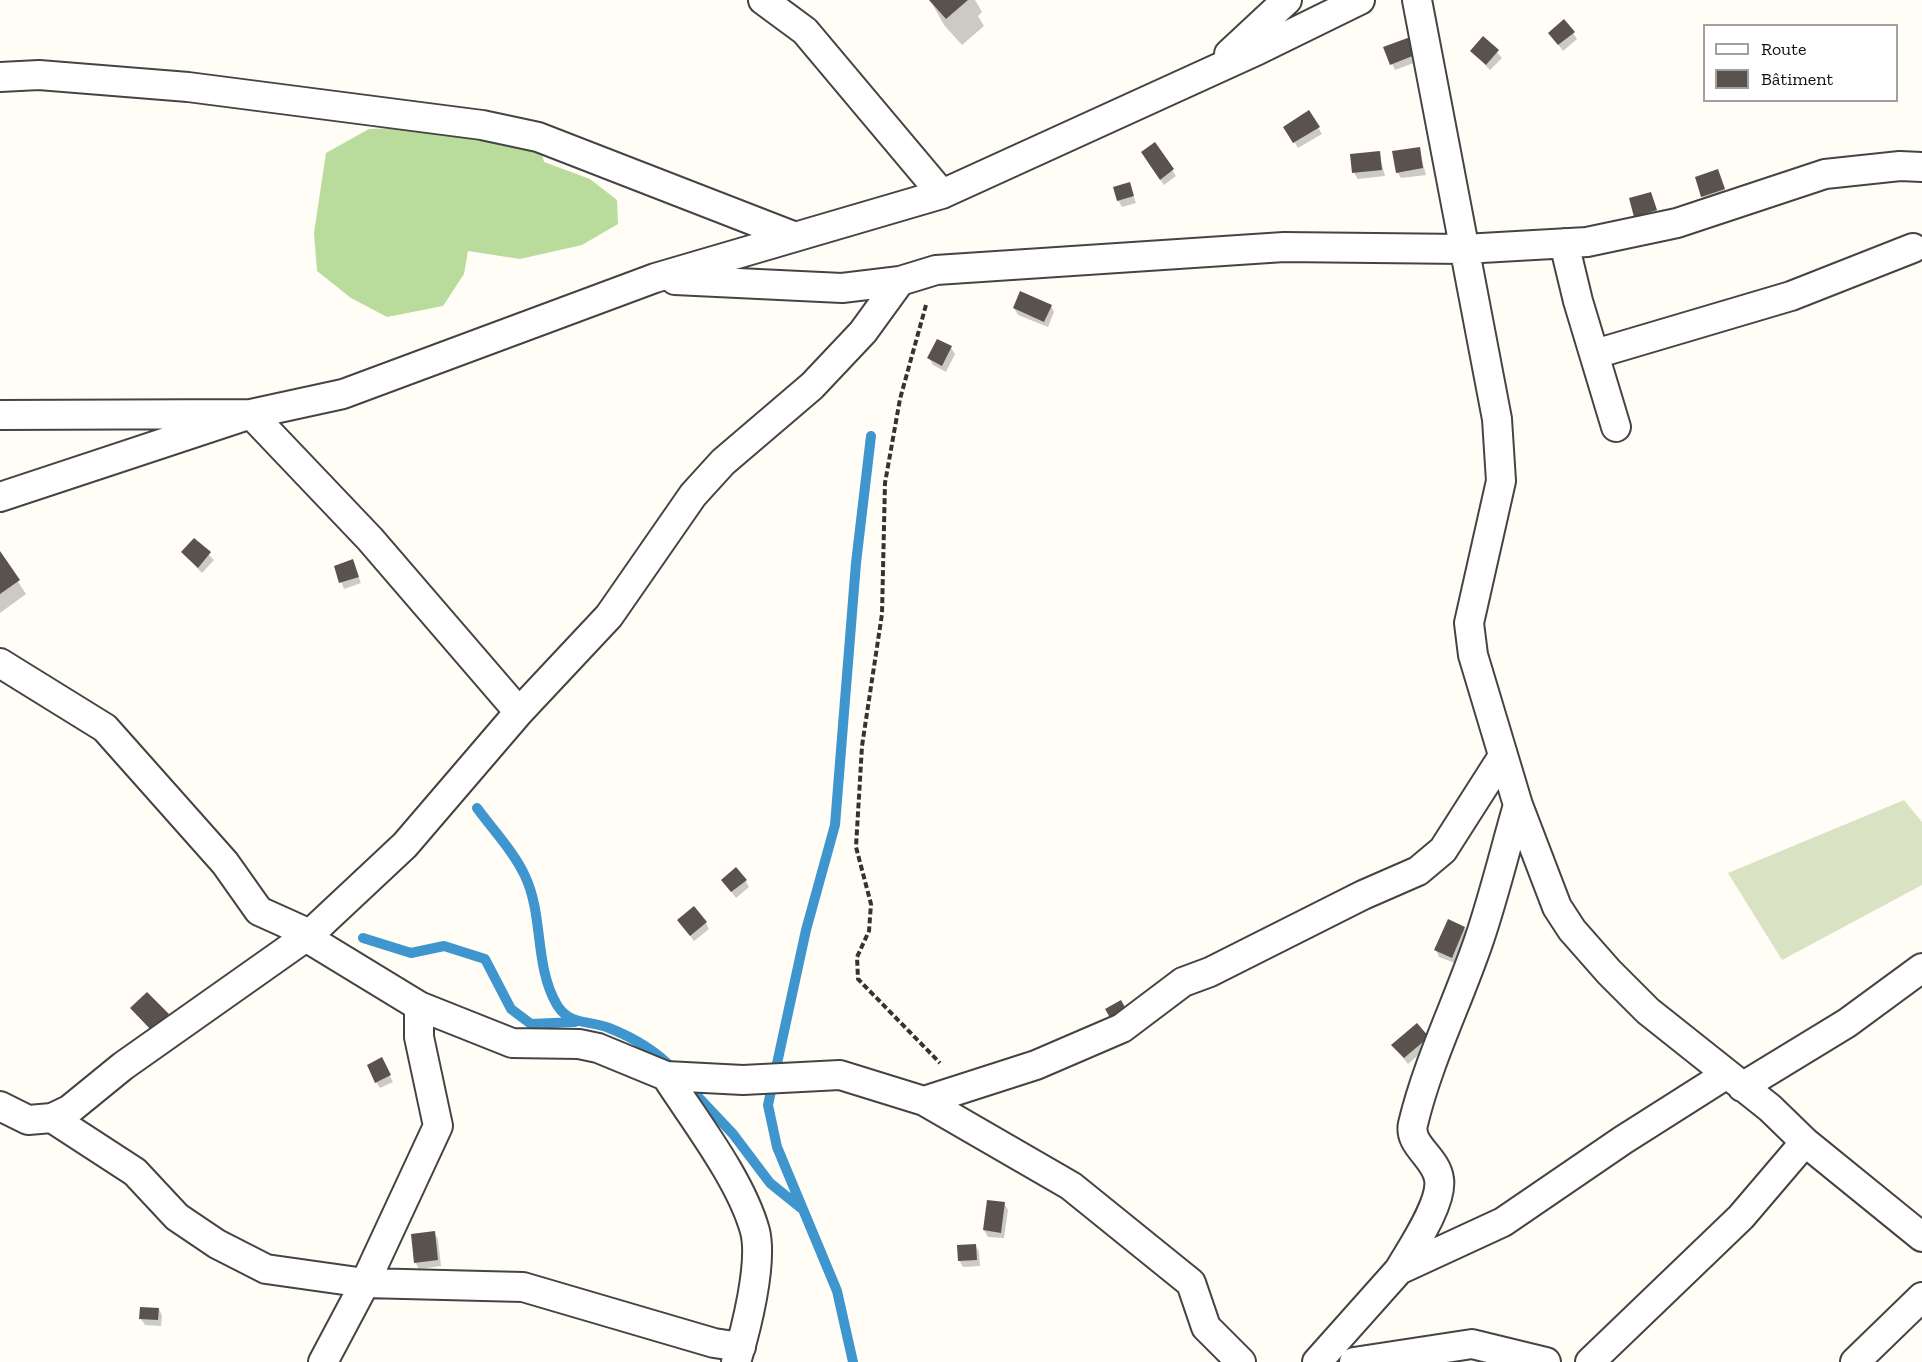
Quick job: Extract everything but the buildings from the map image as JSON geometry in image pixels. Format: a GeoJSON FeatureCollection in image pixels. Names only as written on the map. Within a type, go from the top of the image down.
{"type":"FeatureCollection","features":[{"type":"Feature","properties":{"kind":"street"},"geometry":{"type":"LineString","coordinates":[[763,0],[805,31],[942,194]]}},
{"type":"Feature","properties":{"kind":"street"},"geometry":{"type":"LineString","coordinates":[[801,0],[805,31]]}},
{"type":"Feature","properties":{"kind":"street"},"geometry":{"type":"LineString","coordinates":[[1211,72],[1287,0]]}},
{"type":"Feature","properties":{"kind":"street"},"geometry":{"type":"LineString","coordinates":[[0,497],[251,414],[343,394],[655,278],[942,194],[1211,72],[1360,0]]}},
{"type":"Feature","properties":{"kind":"street"},"geometry":{"type":"LineString","coordinates":[[1417,0],[1497,419],[1501,481],[1469,624],[1473,655],[1518,805],[1557,908],[1572,930],[1609,972],[1648,1011],[1735,1080],[1806,1142],[1922,1236]]}},
{"type":"Feature","properties":{"kind":"street"},"geometry":{"type":"LineString","coordinates":[[0,77],[39,75],[188,87],[482,125],[538,137],[793,236]]}},
{"type":"Feature","properties":{"kind":"street"},"geometry":{"type":"LineString","coordinates":[[655,278],[842,288],[900,281],[936,270],[1284,247],[1464,249],[1587,242],[1677,223],[1825,174],[1900,166],[1922,167]]}},
{"type":"Feature","properties":{"kind":"street"},"geometry":{"type":"LineString","coordinates":[[1564,243],[1616,427]]}},
{"type":"Feature","properties":{"kind":"street"},"geometry":{"type":"LineString","coordinates":[[1594,354],[1791,296],[1913,248]]}},
{"type":"Feature","properties":{"kind":"street"},"geometry":{"type":"LineString","coordinates":[[0,1106],[28,1120],[52,1118],[69,1110],[123,1066],[310,934],[405,845],[519,712],[609,616],[693,495],[723,462],[812,386],[863,332],[900,281]]}},
{"type":"Feature","properties":{"kind":"street"},"geometry":{"type":"LineString","coordinates":[[0,415],[251,414],[370,539],[519,712]]}},
{"type":"Feature","properties":{"kind":"street"},"geometry":{"type":"LineString","coordinates":[[0,663],[105,728],[225,863],[259,911],[310,934],[314,942],[419,1006],[512,1043],[579,1044],[598,1048],[666,1076],[743,1080],[840,1075],[924,1101],[1071,1186],[1191,1282],[1206,1327],[1241,1362]]}},
{"type":"Feature","properties":{"kind":"street"},"geometry":{"type":"LineString","coordinates":[[924,1101],[1036,1065],[1122,1028],[1183,982],[1210,972],[1363,895],[1418,871],[1443,850],[1503,756]]}},
{"type":"Feature","properties":{"kind":"street"},"geometry":{"type":"LineString","coordinates":[[1317,1362],[1399,1270],[1431,1214],[1440,1181],[1433,1162],[1414,1141],[1412,1128],[1434,1056],[1479,940],[1518,805]]}},
{"type":"Feature","properties":{"kind":"street"},"geometry":{"type":"LineString","coordinates":[[1399,1270],[1503,1221],[1623,1140],[1847,1023],[1910,982],[1922,968]]}},
{"type":"Feature","properties":{"kind":"street"},"geometry":{"type":"LineString","coordinates":[[323,1362],[365,1283],[438,1126],[419,1037],[419,1006]]}},
{"type":"Feature","properties":{"kind":"street"},"geometry":{"type":"LineString","coordinates":[[52,1118],[135,1173],[177,1217],[217,1244],[266,1269],[365,1283],[523,1287],[714,1343],[738,1355],[755,1280],[756,1233],[744,1199],[666,1076]]}},
{"type":"Feature","properties":{"kind":"street"},"geometry":{"type":"LineString","coordinates":[[1590,1362],[1742,1217],[1806,1142]]}},
{"type":"Feature","properties":{"kind":"street"},"geometry":{"type":"LineString","coordinates":[[1854,1362],[1922,1297]]}},
{"type":"Feature","properties":{"kind":"street"},"geometry":{"type":"LineString","coordinates":[[1354,1362],[1472,1344],[1546,1362]]}},
{"type":"Feature","properties":{"kind":"path"},"geometry":{"type":"LineString","coordinates":[[936,270],[900,399],[885,483],[882,614],[862,746],[856,847],[871,904],[868,931],[857,957],[858,979],[966,1089]]}},
{"type":"Feature","properties":{"kind":"green space"},"geometry":{"type":"Polygon","coordinates":[[[482,125],[538,137],[544,162],[590,179],[617,200],[618,224],[582,245],[520,259],[468,251],[464,274],[443,306],[387,317],[351,298],[317,271],[314,233],[326,153],[369,129],[482,125]]]}},
{"type":"Feature","properties":{"kind":"green space"},"geometry":{"type":"Polygon","coordinates":[[[1904,800],[1922,822],[1922,885],[1782,960],[1728,873],[1904,800]]]}},
{"type":"Feature","properties":{"kind":"waterway"},"geometry":{"type":"LineString","coordinates":[[853,1362],[837,1291],[777,1147],[768,1105],[806,930],[835,825],[856,563],[871,436]]}},
{"type":"Feature","properties":{"kind":"waterway"},"geometry":{"type":"LineString","coordinates":[[477,808],[509,850],[525,876],[535,908],[545,974],[550,990],[562,1012],[574,1019],[609,1028],[635,1040],[674,1070]]}},
{"type":"Feature","properties":{"kind":"waterway"},"geometry":{"type":"LineString","coordinates":[[363,938],[411,953],[444,946],[485,959],[511,1009],[531,1024],[575,1022]]}},
{"type":"Feature","properties":{"kind":"waterway"},"geometry":{"type":"LineString","coordinates":[[684,1082],[733,1134],[770,1183],[801,1208]]}}]}
